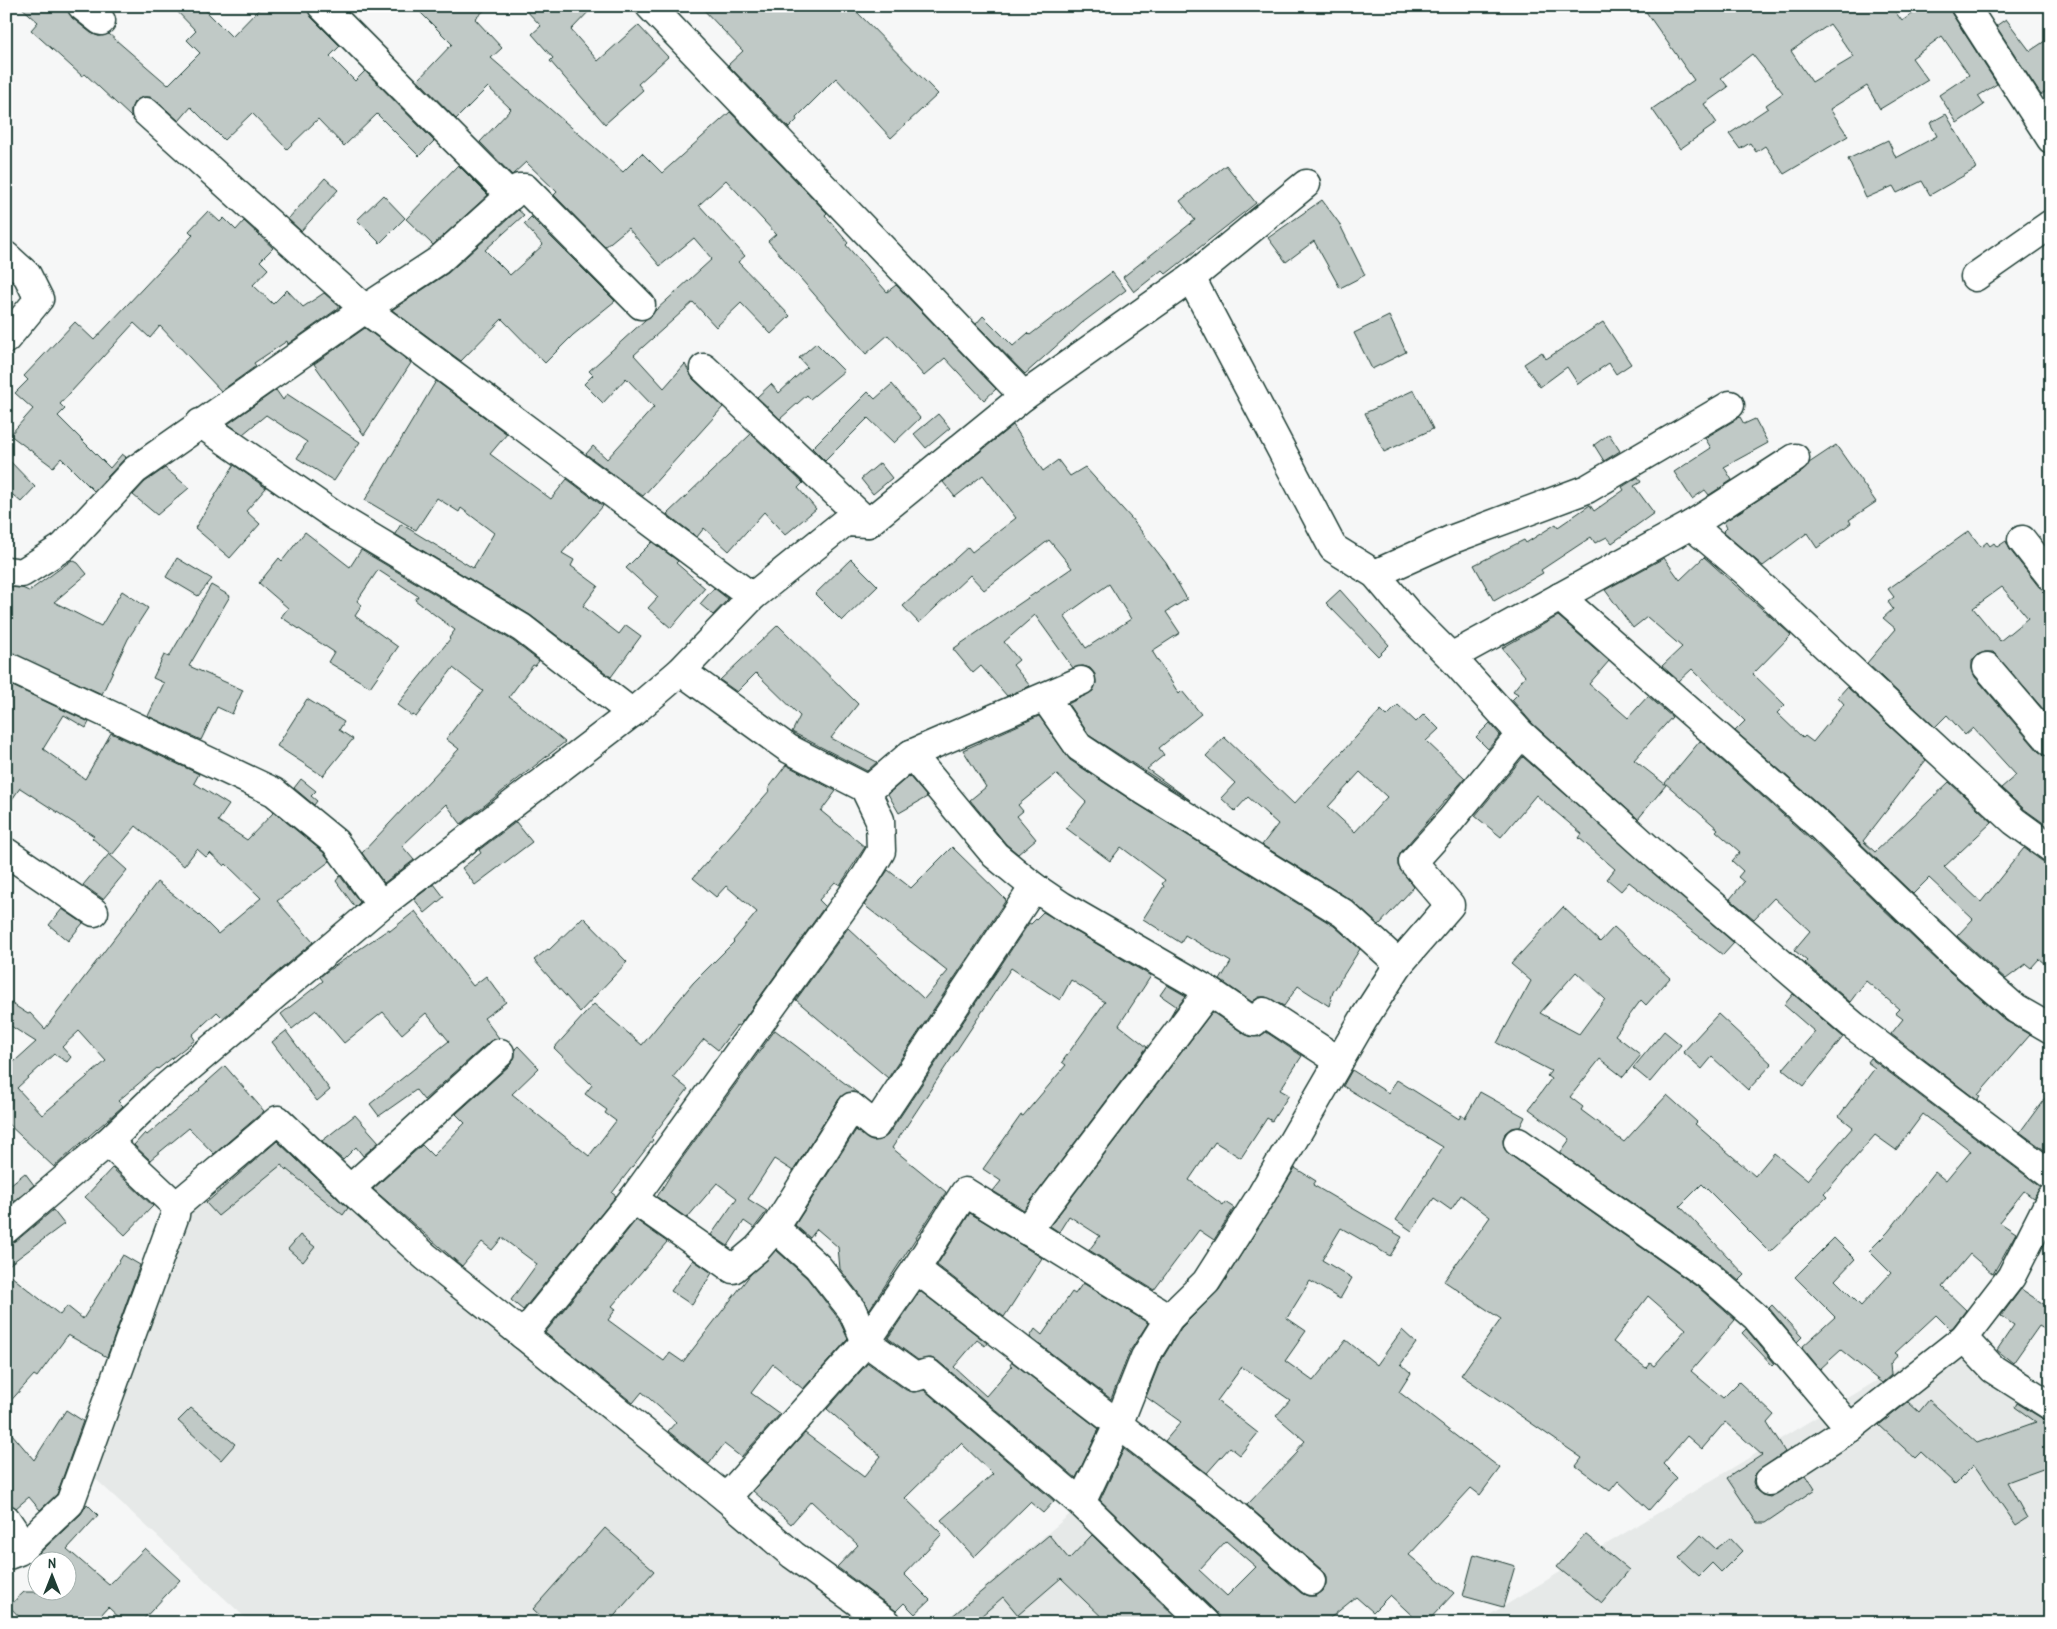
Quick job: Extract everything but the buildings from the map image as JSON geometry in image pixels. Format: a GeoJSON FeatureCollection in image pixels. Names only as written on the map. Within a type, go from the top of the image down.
{"type":"FeatureCollection","features":[{"type":"Feature","properties":{"kind":"street"},"geometry":{"type":"LineString","coordinates":[[322,6],[511,196]]}},
{"type":"Feature","properties":{"kind":"street"},"geometry":{"type":"LineString","coordinates":[[650,6],[1024,396]]}},
{"type":"Feature","properties":{"kind":"street"},"geometry":{"type":"LineString","coordinates":[[1965,6],[2051,139]]}},
{"type":"Feature","properties":{"kind":"street"},"geometry":{"type":"LineString","coordinates":[[146,112],[364,309],[752,597]]}},
{"type":"Feature","properties":{"kind":"street"},"geometry":{"type":"LineString","coordinates":[[6,1229],[108,1142],[159,1093],[381,906],[632,713],[681,671],[752,597],[846,522],[868,523],[1024,396],[1191,278],[1306,184]]}},
{"type":"Feature","properties":{"kind":"street"},"geometry":{"type":"LineString","coordinates":[[6,571],[22,573],[63,547],[135,470],[364,309],[438,261],[519,188],[525,188],[641,305]]}},
{"type":"Feature","properties":{"kind":"street"},"geometry":{"type":"LineString","coordinates":[[1975,277],[2051,224]]}},
{"type":"Feature","properties":{"kind":"street"},"geometry":{"type":"LineString","coordinates":[[6,256],[27,275],[39,299],[6,339]]}},
{"type":"Feature","properties":{"kind":"street"},"geometry":{"type":"LineString","coordinates":[[1191,278],[1333,548],[1375,574],[1412,618],[1451,657],[1521,734],[1854,1026],[2051,1175]]}},
{"type":"Feature","properties":{"kind":"street"},"geometry":{"type":"LineString","coordinates":[[704,368],[868,523]]}},
{"type":"Feature","properties":{"kind":"street"},"geometry":{"type":"LineString","coordinates":[[1375,574],[1453,539],[1587,489],[1730,405]]}},
{"type":"Feature","properties":{"kind":"street"},"geometry":{"type":"LineString","coordinates":[[200,424],[335,516],[522,628],[632,713]]}},
{"type":"Feature","properties":{"kind":"street"},"geometry":{"type":"LineString","coordinates":[[1451,657],[1690,525],[1795,458]]}},
{"type":"Feature","properties":{"kind":"street"},"geometry":{"type":"LineString","coordinates":[[1690,525],[1758,583],[2014,821],[2051,848]]}},
{"type":"Feature","properties":{"kind":"street"},"geometry":{"type":"LineString","coordinates":[[2022,540],[2051,577]]}},
{"type":"Feature","properties":{"kind":"street"},"geometry":{"type":"LineString","coordinates":[[1560,597],[1820,826],[2016,1009],[2051,1029]]}},
{"type":"Feature","properties":{"kind":"street"},"geometry":{"type":"LineString","coordinates":[[6,666],[274,792],[335,842],[381,906]]}},
{"type":"Feature","properties":{"kind":"street"},"geometry":{"type":"LineString","coordinates":[[1988,667],[2051,742]]}},
{"type":"Feature","properties":{"kind":"street"},"geometry":{"type":"LineString","coordinates":[[681,671],[789,749],[869,790]]}},
{"type":"Feature","properties":{"kind":"street"},"geometry":{"type":"LineString","coordinates":[[523,1335],[633,1199],[866,876],[881,851],[880,820],[866,793],[911,754],[1081,681]]}},
{"type":"Feature","properties":{"kind":"street"},"geometry":{"type":"LineString","coordinates":[[1045,698],[1079,747],[1145,791],[1343,913],[1399,964]]}},
{"type":"Feature","properties":{"kind":"street"},"geometry":{"type":"LineString","coordinates":[[1081,1503],[1118,1425],[1145,1357],[1169,1318],[1206,1282],[1262,1194],[1363,1020],[1399,964],[1450,906],[1413,862],[1521,734]]}},
{"type":"Feature","properties":{"kind":"street"},"geometry":{"type":"LineString","coordinates":[[911,754],[995,854],[1034,887],[1062,906],[1209,991],[1254,1022],[1264,1012],[1339,1061]]}},
{"type":"Feature","properties":{"kind":"street"},"geometry":{"type":"LineString","coordinates":[[6,852],[94,912]]}},
{"type":"Feature","properties":{"kind":"street"},"geometry":{"type":"LineString","coordinates":[[633,1199],[732,1269],[757,1249],[775,1228],[852,1108],[875,1126],[1034,887]]}},
{"type":"Feature","properties":{"kind":"street"},"geometry":{"type":"LineString","coordinates":[[1026,1231],[1209,991]]}},
{"type":"Feature","properties":{"kind":"street"},"geometry":{"type":"LineString","coordinates":[[350,1189],[500,1053]]}},
{"type":"Feature","properties":{"kind":"street"},"geometry":{"type":"LineString","coordinates":[[6,1519],[15,1551],[70,1503],[175,1215],[176,1206],[278,1120],[350,1189],[426,1256],[726,1498],[792,1555],[887,1623]]}},
{"type":"Feature","properties":{"kind":"street"},"geometry":{"type":"LineString","coordinates":[[108,1142],[176,1206]]}},
{"type":"Feature","properties":{"kind":"street"},"geometry":{"type":"LineString","coordinates":[[1518,1142],[1709,1276],[1756,1317],[1850,1428]]}},
{"type":"Feature","properties":{"kind":"street"},"geometry":{"type":"LineString","coordinates":[[726,1498],[866,1342],[916,1269],[964,1192],[1169,1318]]}},
{"type":"Feature","properties":{"kind":"street"},"geometry":{"type":"LineString","coordinates":[[1769,1481],[1850,1428],[1964,1338],[2010,1276],[2051,1198]]}},
{"type":"Feature","properties":{"kind":"street"},"geometry":{"type":"LineString","coordinates":[[775,1228],[818,1267],[852,1310],[866,1342],[915,1377],[928,1373],[1081,1503],[1205,1623]]}},
{"type":"Feature","properties":{"kind":"street"},"geometry":{"type":"LineString","coordinates":[[916,1269],[1227,1508],[1311,1581]]}},
{"type":"Feature","properties":{"kind":"street"},"geometry":{"type":"LineString","coordinates":[[1964,1338],[1993,1370],[2051,1406]]}},
{"type":"Feature","properties":{"kind":"shaded area"},"geometry":{"type":"Polygon","coordinates":[[[289,1119],[708,1489],[876,1623],[251,1623],[87,1471],[181,1206],[289,1119]]]}},
{"type":"Feature","properties":{"kind":"shaded area"},"geometry":{"type":"Polygon","coordinates":[[[1944,1340],[2051,1413],[2051,1623],[1476,1623],[1944,1340]]]}},
{"type":"Feature","properties":{"kind":"shaded area"},"geometry":{"type":"Polygon","coordinates":[[[1076,1509],[1203,1623],[943,1623],[1076,1509]]]}}]}
